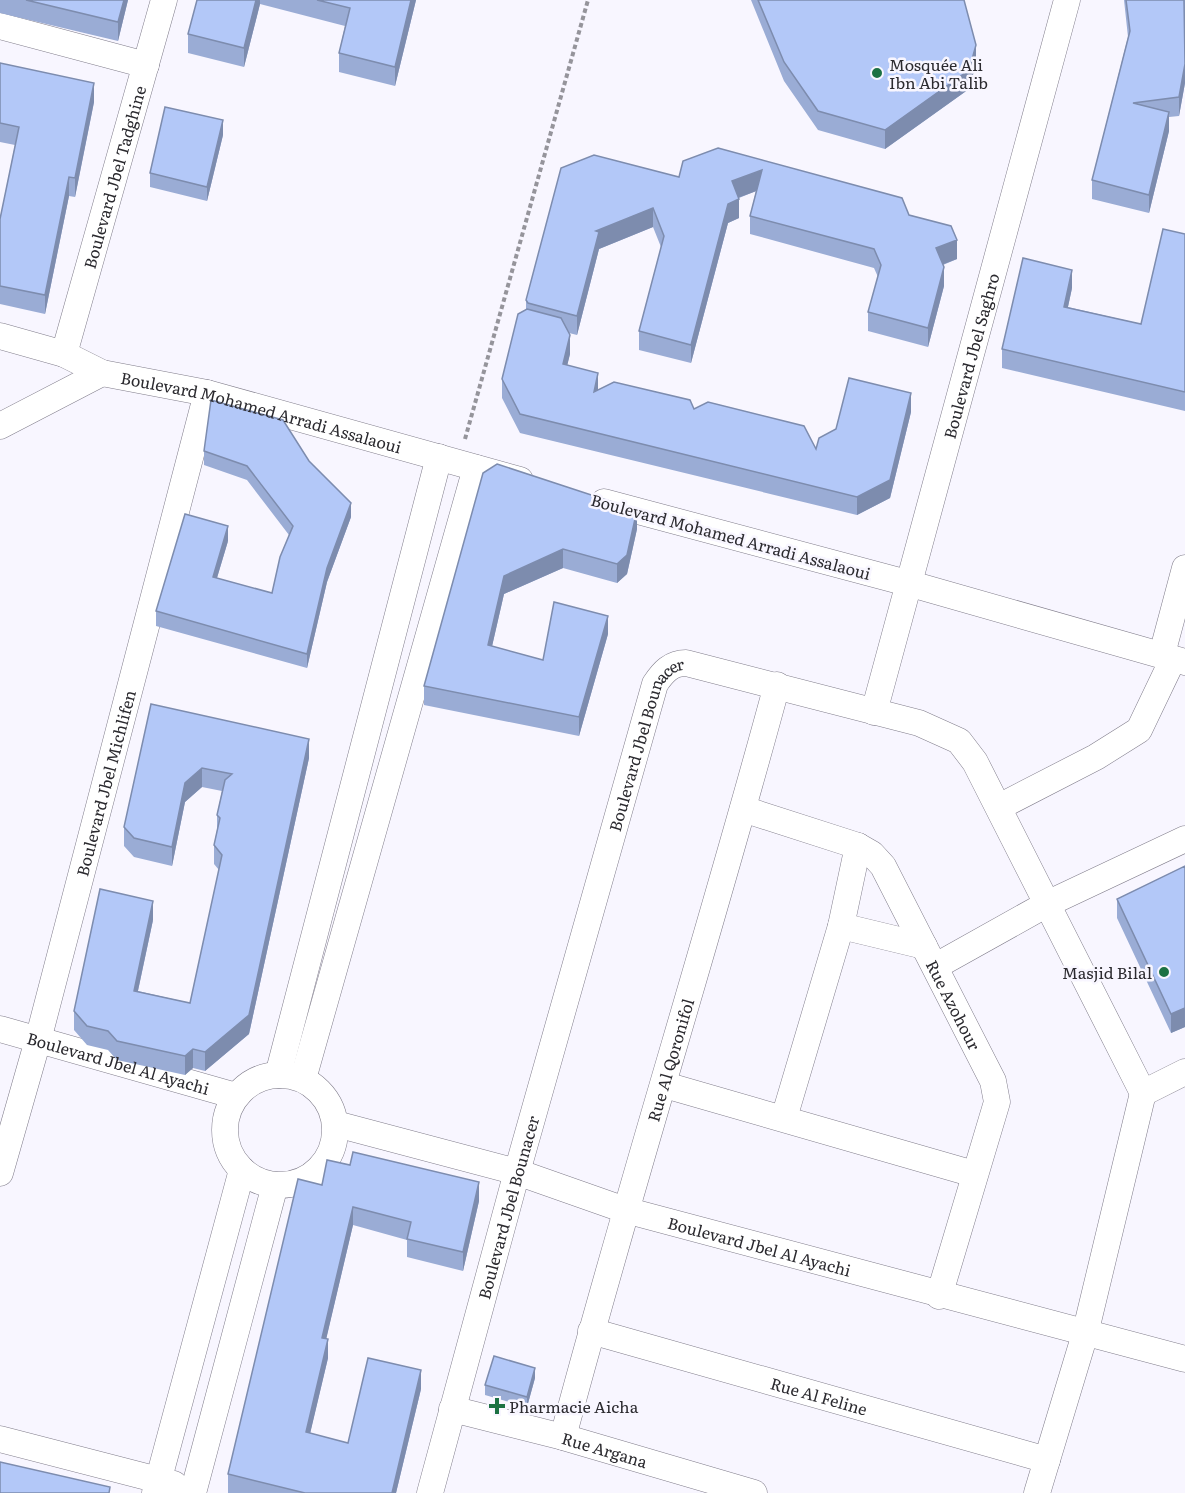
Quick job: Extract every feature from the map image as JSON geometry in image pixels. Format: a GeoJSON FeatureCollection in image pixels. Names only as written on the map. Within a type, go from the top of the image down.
{"type":"FeatureCollection","features":[{"type":"Feature","properties":{"kind":"street","name":"Boulevard Jbel Tadghine"},"geometry":{"type":"LineString","coordinates":[[64,354],[164,0]]}},
{"type":"Feature","properties":{"kind":"street","name":"Boulevard Jbel Saghro"},"geometry":{"type":"LineString","coordinates":[[874,712],[1067,0]]}},
{"type":"Feature","properties":{"kind":"street"},"geometry":{"type":"LineString","coordinates":[[0,26],[146,65]]}},
{"type":"Feature","properties":{"kind":"street","name":"Boulevard Mohamed Arradi Assalaoui"},"geometry":{"type":"LineString","coordinates":[[0,336],[64,354],[102,373],[207,393],[545,486]]}},
{"type":"Feature","properties":{"kind":"street"},"geometry":{"type":"LineString","coordinates":[[0,426],[102,373]]}},
{"type":"Feature","properties":{"kind":"street","name":"Boulevard Jbel Michlifen"},"geometry":{"type":"LineString","coordinates":[[0,1173],[38,1040],[207,393]]}},
{"type":"Feature","properties":{"kind":"street"},"geometry":{"type":"LineString","coordinates":[[278,1075],[458,463]]}},
{"type":"Feature","properties":{"kind":"street"},"geometry":{"type":"LineString","coordinates":[[303,1079],[458,463]]}},
{"type":"Feature","properties":{"kind":"street","name":"Boulevard Mohamed Arradi Assalaoui"},"geometry":{"type":"LineString","coordinates":[[579,496],[910,584],[1173,659]]}},
{"type":"Feature","properties":{"kind":"street"},"geometry":{"type":"LineString","coordinates":[[999,807],[1096,757],[1140,730],[1173,659],[1185,568]]}},
{"type":"Feature","properties":{"kind":"street","name":"Boulevard Jbel Bounacer"},"geometry":{"type":"LineString","coordinates":[[430,1493],[517,1172],[655,684],[663,672],[674,665],[686,663],[777,685],[926,726],[959,741],[975,762],[999,807],[1143,1093]]}},
{"type":"Feature","properties":{"kind":"street","name":"Rue Al Qoronifol"},"geometry":{"type":"LineString","coordinates":[[563,1437],[625,1210],[665,1085],[777,685]]}},
{"type":"Feature","properties":{"kind":"street","name":"Rue Azohour"},"geometry":{"type":"LineString","coordinates":[[743,809],[858,846],[873,854],[883,866],[993,1081],[997,1102],[939,1296]]}},
{"type":"Feature","properties":{"kind":"street"},"geometry":{"type":"LineString","coordinates":[[841,926],[930,956],[1185,839]]}},
{"type":"Feature","properties":{"kind":"street"},"geometry":{"type":"LineString","coordinates":[[784,1118],[841,926],[858,846]]}},
{"type":"Feature","properties":{"kind":"street","name":"Boulevard Jbel Al Ayachi"},"geometry":{"type":"LineString","coordinates":[[0,1029],[236,1096]]}},
{"type":"Feature","properties":{"kind":"street"},"geometry":{"type":"LineString","coordinates":[[1037,1493],[1085,1334],[1143,1093],[1185,1072]]}},
{"type":"Feature","properties":{"kind":"street"},"geometry":{"type":"LineString","coordinates":[[278,1075],[303,1079],[326,1098],[336,1124],[332,1150],[321,1167],[298,1182],[275,1185],[257,1180],[242,1170],[231,1154],[226,1140],[226,1120],[236,1096],[256,1080],[278,1075]]}},
{"type":"Feature","properties":{"kind":"street"},"geometry":{"type":"LineString","coordinates":[[665,1085],[974,1174]]}},
{"type":"Feature","properties":{"kind":"street","name":"Boulevard Jbel Al Ayachi"},"geometry":{"type":"LineString","coordinates":[[336,1124],[517,1172],[625,1210],[939,1296],[1185,1359]]}},
{"type":"Feature","properties":{"kind":"street"},"geometry":{"type":"LineString","coordinates":[[157,1487],[242,1170]]}},
{"type":"Feature","properties":{"kind":"street"},"geometry":{"type":"LineString","coordinates":[[0,1439],[157,1487],[198,1492],[275,1185]]}},
{"type":"Feature","properties":{"kind":"street","name":"Rue Al Feline"},"geometry":{"type":"LineString","coordinates":[[591,1331],[1047,1460]]}},
{"type":"Feature","properties":{"kind":"street","name":"Rue Argana"},"geometry":{"type":"LineString","coordinates":[[452,1409],[563,1437],[754,1493]]}},
{"type":"Feature","properties":{"kind":"path"},"geometry":{"type":"LineString","coordinates":[[458,463],[588,0]]}},
{"type":"Feature","properties":{"kind":"building"},"geometry":{"type":"Polygon","coordinates":[[[26,0],[124,0],[118,22],[26,0]]]}},
{"type":"Feature","properties":{"kind":"building"},"geometry":{"type":"Polygon","coordinates":[[[197,0],[256,0],[244,48],[188,34],[197,0]]]}},
{"type":"Feature","properties":{"kind":"building"},"geometry":{"type":"Polygon","coordinates":[[[317,0],[411,0],[395,67],[339,53],[350,8],[317,0]]]}},
{"type":"Feature","properties":{"kind":"building","name":"Mosquée Ali Ibn Abi Talib"},"geometry":{"type":"Polygon","coordinates":[[[758,0],[964,0],[976,45],[969,70],[885,130],[818,111],[784,62],[758,0]]]}},
{"type":"Feature","properties":{"kind":"building"},"geometry":{"type":"Polygon","coordinates":[[[1126,0],[1184,0],[1185,64],[1179,97],[1133,103],[1169,112],[1149,195],[1092,180],[1130,31],[1126,0]]]}},
{"type":"Feature","properties":{"kind":"building"},"geometry":{"type":"Polygon","coordinates":[[[0,63],[94,83],[75,178],[69,177],[45,295],[0,286],[0,219],[19,127],[0,123],[0,63]]]}},
{"type":"Feature","properties":{"kind":"building"},"geometry":{"type":"Polygon","coordinates":[[[165,107],[223,120],[207,187],[150,173],[165,107]]]}},
{"type":"Feature","properties":{"kind":"building"},"geometry":{"type":"Polygon","coordinates":[[[718,148],[902,198],[909,215],[951,226],[957,240],[936,248],[944,267],[928,328],[868,312],[881,265],[874,249],[750,216],[762,170],[732,181],[739,199],[728,204],[691,345],[639,331],[664,236],[653,208],[596,231],[599,232],[577,316],[528,303],[526,300],[561,168],[594,155],[679,177],[683,161],[718,148]]]}},
{"type":"Feature","properties":{"kind":"building"},"geometry":{"type":"Polygon","coordinates":[[[1163,229],[1185,234],[1185,392],[1002,349],[1023,258],[1072,270],[1064,307],[1141,324],[1163,229]]]}},
{"type":"Feature","properties":{"kind":"building"},"geometry":{"type":"Polygon","coordinates":[[[527,309],[561,318],[570,335],[563,364],[598,373],[594,392],[614,382],[690,400],[694,409],[708,402],[804,426],[816,449],[819,438],[836,429],[849,378],[911,393],[890,480],[857,497],[520,414],[502,379],[518,314],[527,309]]]}},
{"type":"Feature","properties":{"kind":"building"},"geometry":{"type":"Polygon","coordinates":[[[211,400],[283,420],[309,461],[351,503],[327,568],[307,654],[156,611],[185,514],[228,526],[213,577],[272,593],[280,557],[293,526],[247,466],[204,451],[211,400]]]}},
{"type":"Feature","properties":{"kind":"building"},"geometry":{"type":"Polygon","coordinates":[[[497,464],[637,510],[627,555],[617,564],[563,549],[504,576],[488,645],[543,660],[554,602],[608,616],[579,717],[424,686],[483,473],[497,464]]]}},
{"type":"Feature","properties":{"kind":"building"},"geometry":{"type":"Polygon","coordinates":[[[151,704],[309,739],[249,1015],[205,1052],[193,1049],[185,1056],[117,1041],[108,1031],[87,1026],[74,1011],[100,889],[153,901],[134,991],[190,1003],[222,855],[214,845],[220,818],[217,815],[225,780],[232,774],[202,768],[185,783],[172,847],[134,838],[124,827],[151,704]]]}},
{"type":"Feature","properties":{"kind":"building","name":"Masjid Bilal"},"geometry":{"type":"Polygon","coordinates":[[[1185,866],[1185,1008],[1171,1014],[1117,899],[1185,866]]]}},
{"type":"Feature","properties":{"kind":"building"},"geometry":{"type":"Polygon","coordinates":[[[353,1152],[479,1182],[463,1252],[407,1239],[411,1222],[353,1207],[322,1338],[328,1339],[306,1432],[348,1443],[368,1358],[421,1370],[392,1493],[305,1493],[228,1474],[298,1179],[322,1185],[327,1160],[350,1165],[353,1152]]]}},
{"type":"Feature","properties":{"kind":"building"},"geometry":{"type":"Polygon","coordinates":[[[494,1356],[535,1368],[527,1397],[485,1385],[494,1356]]]}},
{"type":"Feature","properties":{"kind":"building"},"geometry":{"type":"Polygon","coordinates":[[[0,1462],[110,1487],[109,1493],[0,1493],[0,1462]]]}},
{"type":"Feature","properties":{"kind":"place","name":"Mosquée Ali Ibn Abi Talib"},"geometry":{"type":"Point","coordinates":[877,73]}},
{"type":"Feature","properties":{"kind":"place","name":"Masjid Bilal"},"geometry":{"type":"Point","coordinates":[1164,972]}},
{"type":"Feature","properties":{"kind":"place","name":"Pharmacie Aicha"},"geometry":{"type":"Point","coordinates":[497,1406]}}]}
